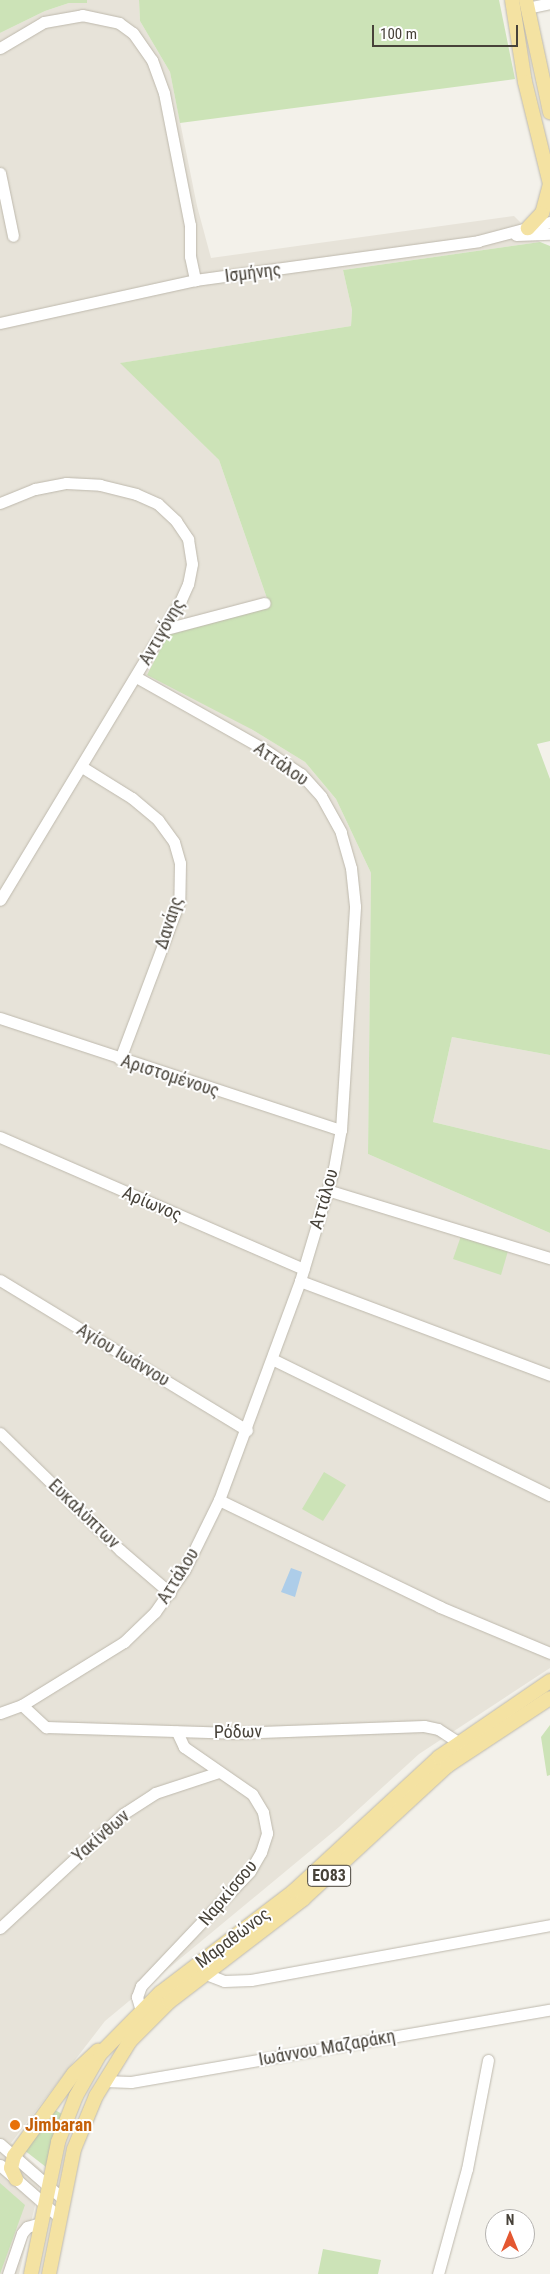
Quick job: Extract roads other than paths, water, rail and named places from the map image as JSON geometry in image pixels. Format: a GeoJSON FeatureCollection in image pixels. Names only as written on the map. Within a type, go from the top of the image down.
{"type":"FeatureCollection","features":[{"type":"Feature","properties":{"kind":"main road"},"geometry":{"type":"LineString","coordinates":[[512,0],[525,82],[550,184],[542,213],[528,228]]}},
{"type":"Feature","properties":{"kind":"main road"},"geometry":{"type":"LineString","coordinates":[[526,4],[550,112]]}},
{"type":"Feature","properties":{"kind":"main road","name":"Μαραθώνος"},"geometry":{"type":"LineString","coordinates":[[31,2274],[58,2142],[76,2096],[100,2054],[142,2010],[288,1896],[404,1786],[458,1742],[550,1681]]}},
{"type":"Feature","properties":{"kind":"main road","name":"Μαραθώνος"},"geometry":{"type":"LineString","coordinates":[[48,2274],[62,2198],[74,2149],[104,2081],[147,2022],[303,1899],[447,1766],[550,1698]]}},
{"type":"Feature","properties":{"kind":"main road"},"geometry":{"type":"LineString","coordinates":[[16,2179],[11,2168],[14,2156],[83,2062],[111,2042]]}},
{"type":"Feature","properties":{"kind":"street"},"geometry":{"type":"LineString","coordinates":[[526,4],[550,3]]}},
{"type":"Feature","properties":{"kind":"street"},"geometry":{"type":"LineString","coordinates":[[0,48],[44,22],[82,15],[119,23],[133,33],[152,60],[164,92],[190,225],[190,256],[195,280]]}},
{"type":"Feature","properties":{"kind":"street"},"geometry":{"type":"LineString","coordinates":[[0,173],[14,236]]}},
{"type":"Feature","properties":{"kind":"street"},"geometry":{"type":"LineString","coordinates":[[509,234],[550,222]]}},
{"type":"Feature","properties":{"kind":"street"},"geometry":{"type":"LineString","coordinates":[[509,234],[550,234]]}},
{"type":"Feature","properties":{"kind":"street","name":"Ισμήνης"},"geometry":{"type":"LineString","coordinates":[[0,323],[195,280],[275,271],[509,234]]}},
{"type":"Feature","properties":{"kind":"street","name":"Αντιγόνης"},"geometry":{"type":"LineString","coordinates":[[0,503],[44,486],[78,482],[128,491],[165,510],[188,540],[192,564],[188,584],[136,677],[0,900]]}},
{"type":"Feature","properties":{"kind":"street"},"geometry":{"type":"LineString","coordinates":[[162,630],[264,603]]}},
{"type":"Feature","properties":{"kind":"street","name":"Αττάλου"},"geometry":{"type":"LineString","coordinates":[[0,1713],[22,1705],[124,1642],[170,1593],[219,1500],[247,1430],[304,1269],[327,1190],[341,1130],[354,906],[351,868],[341,832],[321,796],[301,774],[262,748],[136,677]]}},
{"type":"Feature","properties":{"kind":"street","name":"Δανάης"},"geometry":{"type":"LineString","coordinates":[[82,767],[132,798],[158,820],[174,842],[180,863],[179,902],[120,1059]]}},
{"type":"Feature","properties":{"kind":"street","name":"Αριστομένους"},"geometry":{"type":"LineString","coordinates":[[0,1018],[120,1059],[341,1130]]}},
{"type":"Feature","properties":{"kind":"street","name":"Αρίωνος"},"geometry":{"type":"LineString","coordinates":[[0,1137],[304,1269]]}},
{"type":"Feature","properties":{"kind":"street"},"geometry":{"type":"LineString","coordinates":[[327,1190],[550,1258]]}},
{"type":"Feature","properties":{"kind":"street","name":"Αγίου Ιωάννου"},"geometry":{"type":"LineString","coordinates":[[0,1280],[247,1430]]}},
{"type":"Feature","properties":{"kind":"street"},"geometry":{"type":"LineString","coordinates":[[300,1281],[550,1375]]}},
{"type":"Feature","properties":{"kind":"street"},"geometry":{"type":"LineString","coordinates":[[272,1359],[550,1495]]}},
{"type":"Feature","properties":{"kind":"street","name":"Ευκαλύπτων"},"geometry":{"type":"LineString","coordinates":[[0,1433],[134,1563],[170,1593]]}},
{"type":"Feature","properties":{"kind":"street"},"geometry":{"type":"LineString","coordinates":[[219,1500],[440,1607],[550,1654]]}},
{"type":"Feature","properties":{"kind":"street","name":"Ρόδων"},"geometry":{"type":"LineString","coordinates":[[22,1705],[46,1727],[233,1734],[424,1726],[438,1729],[458,1742]]}},
{"type":"Feature","properties":{"kind":"street","name":"Ναρκίσσου"},"geometry":{"type":"LineString","coordinates":[[142,2010],[137,1997],[141,1986],[226,1900],[250,1871],[262,1852],[267,1833],[263,1812],[252,1794],[184,1748],[177,1732]]}},
{"type":"Feature","properties":{"kind":"street","name":"Υακίνθων"},"geometry":{"type":"LineString","coordinates":[[0,1928],[122,1814],[155,1793],[219,1772]]}},
{"type":"Feature","properties":{"kind":"street"},"geometry":{"type":"LineString","coordinates":[[206,1974],[224,1981],[251,1980],[550,1925]]}},
{"type":"Feature","properties":{"kind":"street","name":"Ιωάννου Μαζαράκη"},"geometry":{"type":"LineString","coordinates":[[104,2081],[131,2082],[550,2010]]}},
{"type":"Feature","properties":{"kind":"street"},"geometry":{"type":"LineString","coordinates":[[438,2274],[468,2169],[488,2060]]}},
{"type":"Feature","properties":{"kind":"street"},"geometry":{"type":"LineString","coordinates":[[0,2144],[62,2198]]}},
{"type":"Feature","properties":{"kind":"street"},"geometry":{"type":"LineString","coordinates":[[0,2166],[59,2217]]}},
{"type":"Feature","properties":{"kind":"street"},"geometry":{"type":"LineString","coordinates":[[8,2274],[22,2233],[27,2227],[40,2223]]}},
{"type":"Feature","properties":{"kind":"water"},"geometry":{"type":"Polygon","coordinates":[[[291,1568],[302,1572],[295,1597],[281,1592],[291,1568]]]}},
{"type":"Feature","properties":{"kind":"place","name":"Jimbaran"},"geometry":{"type":"Point","coordinates":[15,2125]}}]}
